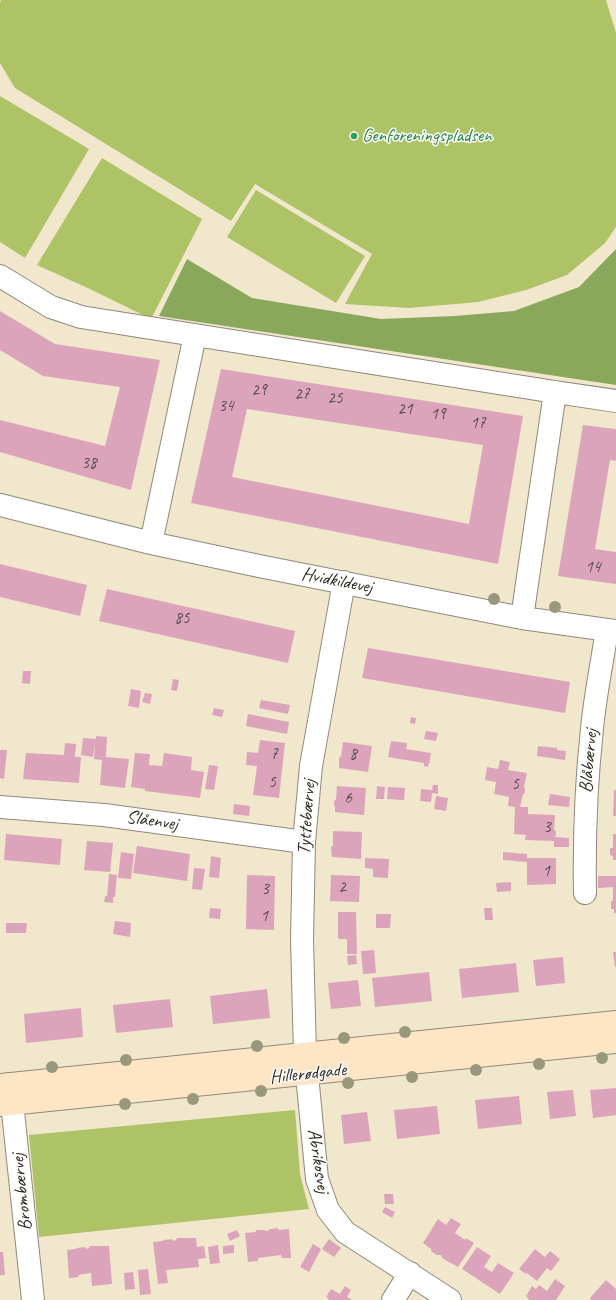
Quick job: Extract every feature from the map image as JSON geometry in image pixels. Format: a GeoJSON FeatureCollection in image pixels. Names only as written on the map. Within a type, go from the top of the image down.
{"type":"FeatureCollection","features":[{"type":"Feature","properties":{"kind":"street"},"geometry":{"type":"LineString","coordinates":[[0,276],[51,307],[81,317],[616,401]]}},
{"type":"Feature","properties":{"kind":"street"},"geometry":{"type":"LineString","coordinates":[[151,543],[195,335]]}},
{"type":"Feature","properties":{"kind":"street"},"geometry":{"type":"LineString","coordinates":[[522,618],[555,392]]}},
{"type":"Feature","properties":{"kind":"street","name":"Hvidkildevej"},"geometry":{"type":"LineString","coordinates":[[0,505],[151,543],[522,618],[612,630]]}},
{"type":"Feature","properties":{"kind":"street","name":"Tyttebærvej"},"geometry":{"type":"LineString","coordinates":[[306,1064],[302,940],[304,842],[311,766],[344,582]]}},
{"type":"Feature","properties":{"kind":"street","name":"Blåbærvej"},"geometry":{"type":"LineString","coordinates":[[585,893],[584,830],[592,728],[612,630]]}},
{"type":"Feature","properties":{"kind":"street","name":"Slåenvej"},"geometry":{"type":"LineString","coordinates":[[0,807],[104,815],[304,842]]}},
{"type":"Feature","properties":{"kind":"street","name":"Hillerødgade"},"geometry":{"type":"LineString","coordinates":[[306,1064],[616,1022]]}},
{"type":"Feature","properties":{"kind":"street","name":"Hillerødgade"},"geometry":{"type":"LineString","coordinates":[[6,1094],[306,1064],[616,1042]]}},
{"type":"Feature","properties":{"kind":"street","name":"Abrikosvej"},"geometry":{"type":"LineString","coordinates":[[306,1064],[317,1179],[328,1210],[345,1232],[450,1300]]}},
{"type":"Feature","properties":{"kind":"street","name":"Brombærvej"},"geometry":{"type":"LineString","coordinates":[[6,1094],[33,1300]]}},
{"type":"Feature","properties":{"kind":"street"},"geometry":{"type":"LineString","coordinates":[[393,1300],[410,1273]]}},
{"type":"Feature","properties":{"kind":"green space","name":"Genforeningspladsen"},"geometry":{"type":"Polygon","coordinates":[[[1,0],[606,0],[616,33],[616,227],[605,243],[567,275],[526,290],[478,302],[409,308],[345,304],[372,254],[255,184],[231,221],[15,88],[0,63],[1,0]]]}},
{"type":"Feature","properties":{"kind":"green space"},"geometry":{"type":"Polygon","coordinates":[[[0,96],[89,149],[25,258],[0,242],[0,96]]]}},
{"type":"Feature","properties":{"kind":"green space"},"geometry":{"type":"Polygon","coordinates":[[[102,158],[202,219],[151,319],[37,265],[102,158]]]}},
{"type":"Feature","properties":{"kind":"green space"},"geometry":{"type":"Polygon","coordinates":[[[256,190],[365,256],[336,303],[227,237],[256,190]]]}},
{"type":"Feature","properties":{"kind":"green space"},"geometry":{"type":"Polygon","coordinates":[[[616,249],[616,385],[159,316],[187,259],[252,298],[381,319],[455,316],[514,311],[579,287],[616,249]]]}},
{"type":"Feature","properties":{"kind":"green space"},"geometry":{"type":"Polygon","coordinates":[[[295,1110],[300,1174],[309,1209],[39,1237],[29,1135],[295,1110]]]}},
{"type":"Feature","properties":{"kind":"building"},"geometry":{"type":"Polygon","coordinates":[[[0,311],[55,344],[160,360],[131,490],[0,452],[0,420],[105,446],[120,387],[43,376],[0,350],[0,311]]]}},
{"type":"Feature","properties":{"kind":"building"},"geometry":{"type":"Polygon","coordinates":[[[221,369],[523,416],[498,564],[191,503],[221,369]],[[247,409],[232,477],[469,524],[483,445],[247,409]]]}},
{"type":"Feature","properties":{"kind":"building"},"geometry":{"type":"Polygon","coordinates":[[[583,425],[616,429],[616,461],[610,460],[595,549],[616,552],[616,584],[558,576],[583,425]]]}},
{"type":"Feature","properties":{"kind":"building"},"geometry":{"type":"Polygon","coordinates":[[[0,564],[87,585],[80,616],[0,597],[0,564]]]}},
{"type":"Feature","properties":{"kind":"building"},"geometry":{"type":"Polygon","coordinates":[[[107,589],[295,631],[288,663],[99,621],[107,589]]]}},
{"type":"Feature","properties":{"kind":"building"},"geometry":{"type":"Polygon","coordinates":[[[368,648],[570,682],[565,713],[362,678],[368,648]]]}},
{"type":"Feature","properties":{"kind":"building"},"geometry":{"type":"Polygon","coordinates":[[[23,671],[31,671],[30,684],[22,683],[23,671]]]}},
{"type":"Feature","properties":{"kind":"building"},"geometry":{"type":"Polygon","coordinates":[[[173,679],[179,680],[177,691],[171,690],[173,679]]]}},
{"type":"Feature","properties":{"kind":"building"},"geometry":{"type":"Polygon","coordinates":[[[131,689],[141,691],[139,708],[128,706],[131,689]]]}},
{"type":"Feature","properties":{"kind":"building"},"geometry":{"type":"Polygon","coordinates":[[[145,693],[152,694],[150,704],[142,702],[145,693]]]}},
{"type":"Feature","properties":{"kind":"building"},"geometry":{"type":"Polygon","coordinates":[[[261,700],[290,705],[288,714],[259,708],[261,700]]]}},
{"type":"Feature","properties":{"kind":"building"},"geometry":{"type":"Polygon","coordinates":[[[214,708],[224,710],[222,717],[212,715],[214,708]]]}},
{"type":"Feature","properties":{"kind":"building"},"geometry":{"type":"Polygon","coordinates":[[[248,714],[289,722],[287,734],[246,726],[248,714]]]}},
{"type":"Feature","properties":{"kind":"building"},"geometry":{"type":"Polygon","coordinates":[[[411,717],[416,718],[415,724],[410,723],[411,717]]]}},
{"type":"Feature","properties":{"kind":"building"},"geometry":{"type":"Polygon","coordinates":[[[426,731],[438,733],[436,741],[424,739],[426,731]]]}},
{"type":"Feature","properties":{"kind":"building"},"geometry":{"type":"Polygon","coordinates":[[[96,736],[107,737],[106,757],[129,759],[125,788],[100,785],[102,760],[94,759],[95,742],[93,757],[81,755],[83,738],[96,739],[96,736]]]}},
{"type":"Feature","properties":{"kind":"building"},"geometry":{"type":"Polygon","coordinates":[[[260,740],[285,743],[279,798],[253,795],[257,766],[246,765],[247,752],[258,753],[260,740]]]}},
{"type":"Feature","properties":{"kind":"building"},"geometry":{"type":"Polygon","coordinates":[[[391,741],[407,743],[406,749],[431,753],[428,767],[424,766],[424,763],[388,757],[391,741]]]}},
{"type":"Feature","properties":{"kind":"building"},"geometry":{"type":"Polygon","coordinates":[[[343,742],[372,746],[368,772],[339,768],[339,758],[341,756],[343,742]]]}},
{"type":"Feature","properties":{"kind":"building"},"geometry":{"type":"Polygon","coordinates":[[[65,743],[76,744],[75,757],[81,757],[79,783],[23,779],[26,753],[64,755],[65,743]]]}},
{"type":"Feature","properties":{"kind":"building"},"geometry":{"type":"Polygon","coordinates":[[[538,746],[557,748],[557,750],[566,751],[565,760],[537,756],[538,746]]]}},
{"type":"Feature","properties":{"kind":"building"},"geometry":{"type":"Polygon","coordinates":[[[0,750],[7,750],[4,779],[0,778],[0,750]]]}},
{"type":"Feature","properties":{"kind":"building"},"geometry":{"type":"Polygon","coordinates":[[[135,753],[150,754],[149,765],[162,766],[164,753],[192,757],[191,770],[204,772],[200,798],[145,791],[145,789],[131,787],[135,753]]]}},
{"type":"Feature","properties":{"kind":"building"},"geometry":{"type":"Polygon","coordinates":[[[500,760],[510,762],[508,770],[527,773],[524,787],[525,793],[523,794],[520,807],[528,807],[528,814],[555,815],[554,830],[556,831],[556,835],[554,837],[569,838],[569,847],[554,847],[554,841],[525,840],[526,835],[514,834],[515,807],[508,806],[509,797],[494,794],[496,782],[485,780],[487,767],[498,769],[500,760]]]}},
{"type":"Feature","properties":{"kind":"building"},"geometry":{"type":"Polygon","coordinates":[[[209,765],[218,766],[214,790],[205,789],[209,765]]]}},
{"type":"Feature","properties":{"kind":"building"},"geometry":{"type":"Polygon","coordinates":[[[433,785],[438,785],[438,794],[432,793],[431,802],[420,801],[421,789],[432,790],[433,785]]]}},
{"type":"Feature","properties":{"kind":"building"},"geometry":{"type":"Polygon","coordinates":[[[337,786],[366,788],[364,815],[335,812],[334,801],[336,800],[337,786]]]}},
{"type":"Feature","properties":{"kind":"building"},"geometry":{"type":"Polygon","coordinates":[[[377,786],[385,787],[384,799],[376,799],[377,786]]]}},
{"type":"Feature","properties":{"kind":"building"},"geometry":{"type":"Polygon","coordinates":[[[388,787],[405,788],[404,800],[387,799],[388,787]]]}},
{"type":"Feature","properties":{"kind":"building"},"geometry":{"type":"Polygon","coordinates":[[[614,790],[616,790],[616,816],[613,816],[614,790]]]}},
{"type":"Feature","properties":{"kind":"building"},"geometry":{"type":"Polygon","coordinates":[[[550,794],[570,797],[569,807],[548,805],[550,794]]]}},
{"type":"Feature","properties":{"kind":"building"},"geometry":{"type":"Polygon","coordinates":[[[436,796],[448,798],[446,811],[434,809],[436,796]]]}},
{"type":"Feature","properties":{"kind":"building"},"geometry":{"type":"Polygon","coordinates":[[[234,804],[250,806],[249,816],[233,814],[234,804]]]}},
{"type":"Feature","properties":{"kind":"building"},"geometry":{"type":"Polygon","coordinates":[[[333,831],[362,832],[361,859],[332,857],[331,847],[333,846],[333,831]]]}},
{"type":"Feature","properties":{"kind":"building"},"geometry":{"type":"Polygon","coordinates":[[[6,834],[62,839],[60,865],[4,860],[6,834]]]}},
{"type":"Feature","properties":{"kind":"building"},"geometry":{"type":"Polygon","coordinates":[[[613,834],[616,834],[616,860],[613,860],[613,856],[610,855],[610,848],[613,848],[613,834]]]}},
{"type":"Feature","properties":{"kind":"building"},"geometry":{"type":"Polygon","coordinates":[[[87,841],[113,843],[110,872],[84,870],[87,841]]]}},
{"type":"Feature","properties":{"kind":"building"},"geometry":{"type":"Polygon","coordinates":[[[137,846],[190,854],[187,881],[133,873],[137,846]]]}},
{"type":"Feature","properties":{"kind":"building"},"geometry":{"type":"Polygon","coordinates":[[[121,852],[134,854],[131,879],[118,878],[121,852]]]}},
{"type":"Feature","properties":{"kind":"building"},"geometry":{"type":"Polygon","coordinates":[[[503,852],[527,854],[527,858],[556,858],[556,884],[527,885],[527,862],[503,860],[503,852]]]}},
{"type":"Feature","properties":{"kind":"building"},"geometry":{"type":"Polygon","coordinates":[[[211,856],[221,858],[219,878],[209,877],[211,856]]]}},
{"type":"Feature","properties":{"kind":"building"},"geometry":{"type":"Polygon","coordinates":[[[365,858],[389,859],[388,878],[373,877],[373,869],[365,868],[365,858]]]}},
{"type":"Feature","properties":{"kind":"building"},"geometry":{"type":"Polygon","coordinates":[[[194,868],[205,869],[202,890],[192,889],[194,868]]]}},
{"type":"Feature","properties":{"kind":"building"},"geometry":{"type":"Polygon","coordinates":[[[109,874],[117,875],[113,903],[104,902],[105,896],[107,896],[109,874]]]}},
{"type":"Feature","properties":{"kind":"building"},"geometry":{"type":"Polygon","coordinates":[[[247,875],[275,876],[274,930],[246,929],[247,875]]]}},
{"type":"Feature","properties":{"kind":"building"},"geometry":{"type":"Polygon","coordinates":[[[331,875],[360,876],[359,902],[330,901],[331,875]]]}},
{"type":"Feature","properties":{"kind":"building"},"geometry":{"type":"Polygon","coordinates":[[[598,876],[616,876],[616,913],[614,913],[614,909],[611,909],[611,901],[613,901],[613,887],[598,888],[598,876]]]}},
{"type":"Feature","properties":{"kind":"building"},"geometry":{"type":"Polygon","coordinates":[[[511,882],[511,891],[497,892],[496,883],[511,882]]]}},
{"type":"Feature","properties":{"kind":"building"},"geometry":{"type":"Polygon","coordinates":[[[210,908],[221,909],[220,919],[209,918],[210,908]]]}},
{"type":"Feature","properties":{"kind":"building"},"geometry":{"type":"Polygon","coordinates":[[[484,908],[492,908],[493,920],[485,920],[484,908]]]}},
{"type":"Feature","properties":{"kind":"building"},"geometry":{"type":"Polygon","coordinates":[[[338,912],[356,912],[357,954],[347,954],[347,939],[338,939],[338,912]]]}},
{"type":"Feature","properties":{"kind":"building"},"geometry":{"type":"Polygon","coordinates":[[[376,914],[391,914],[390,928],[376,928],[376,914]]]}},
{"type":"Feature","properties":{"kind":"building"},"geometry":{"type":"Polygon","coordinates":[[[115,921],[131,923],[130,937],[113,934],[115,921]]]}},
{"type":"Feature","properties":{"kind":"building"},"geometry":{"type":"Polygon","coordinates":[[[6,923],[27,923],[26,933],[6,933],[6,923]]]}},
{"type":"Feature","properties":{"kind":"building"},"geometry":{"type":"Polygon","coordinates":[[[374,950],[376,973],[363,974],[361,951],[374,950]]]}},
{"type":"Feature","properties":{"kind":"building"},"geometry":{"type":"Polygon","coordinates":[[[613,952],[616,952],[616,967],[615,967],[613,952]]]}},
{"type":"Feature","properties":{"kind":"building"},"geometry":{"type":"Polygon","coordinates":[[[356,955],[357,964],[348,965],[347,956],[356,955]]]}},
{"type":"Feature","properties":{"kind":"building"},"geometry":{"type":"Polygon","coordinates":[[[563,957],[565,983],[536,986],[533,960],[563,957]]]}},
{"type":"Feature","properties":{"kind":"building"},"geometry":{"type":"Polygon","coordinates":[[[516,963],[519,992],[462,998],[459,969],[516,963]]]}},
{"type":"Feature","properties":{"kind":"building"},"geometry":{"type":"Polygon","coordinates":[[[429,972],[432,1001],[375,1007],[372,978],[429,972]]]}},
{"type":"Feature","properties":{"kind":"building"},"geometry":{"type":"Polygon","coordinates":[[[358,980],[361,1006],[331,1009],[328,983],[358,980]]]}},
{"type":"Feature","properties":{"kind":"building"},"geometry":{"type":"Polygon","coordinates":[[[267,989],[270,1018],[213,1024],[210,996],[267,989]]]}},
{"type":"Feature","properties":{"kind":"building"},"geometry":{"type":"Polygon","coordinates":[[[170,999],[173,1027],[116,1033],[113,1005],[170,999]]]}},
{"type":"Feature","properties":{"kind":"building"},"geometry":{"type":"Polygon","coordinates":[[[81,1008],[83,1037],[26,1043],[24,1014],[81,1008]]]}},
{"type":"Feature","properties":{"kind":"building"},"geometry":{"type":"Polygon","coordinates":[[[616,1088],[616,1115],[593,1118],[590,1090],[616,1088]]]}},
{"type":"Feature","properties":{"kind":"building"},"geometry":{"type":"Polygon","coordinates":[[[573,1090],[576,1116],[550,1119],[547,1092],[573,1090]]]}},
{"type":"Feature","properties":{"kind":"building"},"geometry":{"type":"Polygon","coordinates":[[[519,1096],[522,1124],[478,1129],[475,1100],[519,1096]]]}},
{"type":"Feature","properties":{"kind":"building"},"geometry":{"type":"Polygon","coordinates":[[[437,1106],[440,1134],[397,1139],[394,1110],[437,1106]]]}},
{"type":"Feature","properties":{"kind":"building"},"geometry":{"type":"Polygon","coordinates":[[[367,1112],[371,1141],[344,1144],[341,1115],[367,1112]]]}},
{"type":"Feature","properties":{"kind":"building"},"geometry":{"type":"Polygon","coordinates":[[[384,1194],[393,1194],[394,1204],[385,1204],[384,1194]]]}},
{"type":"Feature","properties":{"kind":"building"},"geometry":{"type":"Polygon","coordinates":[[[385,1207],[395,1212],[392,1218],[382,1212],[385,1207]]]}},
{"type":"Feature","properties":{"kind":"building"},"geometry":{"type":"Polygon","coordinates":[[[451,1218],[461,1224],[455,1233],[465,1240],[466,1238],[474,1243],[458,1267],[442,1258],[441,1255],[437,1255],[431,1251],[431,1249],[423,1243],[438,1219],[446,1225],[451,1218]]]}},
{"type":"Feature","properties":{"kind":"building"},"geometry":{"type":"Polygon","coordinates":[[[277,1228],[279,1230],[289,1229],[291,1258],[282,1258],[281,1255],[258,1258],[258,1261],[248,1262],[245,1233],[255,1232],[257,1230],[268,1231],[270,1229],[277,1228]]]}},
{"type":"Feature","properties":{"kind":"building"},"geometry":{"type":"Polygon","coordinates":[[[237,1230],[240,1236],[230,1241],[227,1234],[237,1230]]]}},
{"type":"Feature","properties":{"kind":"building"},"geometry":{"type":"Polygon","coordinates":[[[177,1238],[196,1238],[197,1247],[204,1246],[206,1258],[198,1259],[199,1267],[166,1270],[168,1283],[158,1284],[153,1242],[172,1239],[173,1241],[177,1238]]]}},
{"type":"Feature","properties":{"kind":"building"},"geometry":{"type":"Polygon","coordinates":[[[329,1239],[341,1248],[334,1257],[322,1249],[329,1239]]]}},
{"type":"Feature","properties":{"kind":"building"},"geometry":{"type":"Polygon","coordinates":[[[313,1244],[321,1249],[309,1272],[300,1267],[313,1244]]]}},
{"type":"Feature","properties":{"kind":"building"},"geometry":{"type":"Polygon","coordinates":[[[218,1245],[220,1263],[210,1264],[208,1247],[218,1245]]]}},
{"type":"Feature","properties":{"kind":"building"},"geometry":{"type":"Polygon","coordinates":[[[234,1245],[234,1253],[223,1254],[223,1246],[234,1245]]]}},
{"type":"Feature","properties":{"kind":"building"},"geometry":{"type":"Polygon","coordinates":[[[90,1246],[109,1246],[112,1284],[92,1286],[91,1273],[78,1275],[79,1277],[69,1278],[67,1250],[85,1247],[87,1249],[90,1246]]]}},
{"type":"Feature","properties":{"kind":"building"},"geometry":{"type":"Polygon","coordinates":[[[477,1247],[491,1256],[484,1267],[492,1272],[498,1263],[514,1273],[500,1294],[462,1269],[477,1247]]]}},
{"type":"Feature","properties":{"kind":"building"},"geometry":{"type":"Polygon","coordinates":[[[535,1249],[545,1257],[550,1251],[560,1259],[551,1271],[547,1268],[537,1281],[519,1269],[535,1249]]]}},
{"type":"Feature","properties":{"kind":"building"},"geometry":{"type":"Polygon","coordinates":[[[0,1252],[3,1252],[5,1275],[0,1275],[0,1252]]]}},
{"type":"Feature","properties":{"kind":"building"},"geometry":{"type":"Polygon","coordinates":[[[148,1269],[151,1294],[140,1295],[138,1270],[148,1269]]]}},
{"type":"Feature","properties":{"kind":"building"},"geometry":{"type":"Polygon","coordinates":[[[133,1272],[135,1289],[125,1290],[124,1273],[133,1272]]]}},
{"type":"Feature","properties":{"kind":"building"},"geometry":{"type":"Polygon","coordinates":[[[555,1279],[565,1286],[556,1300],[528,1300],[529,1299],[526,1296],[532,1286],[536,1289],[539,1285],[547,1291],[555,1279]]]}},
{"type":"Feature","properties":{"kind":"building"},"geometry":{"type":"Polygon","coordinates":[[[606,1280],[616,1289],[616,1300],[591,1300],[590,1298],[606,1280]]]}},
{"type":"Feature","properties":{"kind":"building"},"geometry":{"type":"Polygon","coordinates":[[[345,1286],[351,1290],[347,1297],[352,1300],[328,1300],[329,1299],[326,1297],[331,1289],[340,1294],[345,1286]]]}},
{"type":"Feature","properties":{"kind":"place","name":"Genforeningspladsen"},"geometry":{"type":"Point","coordinates":[354,136]}}]}
